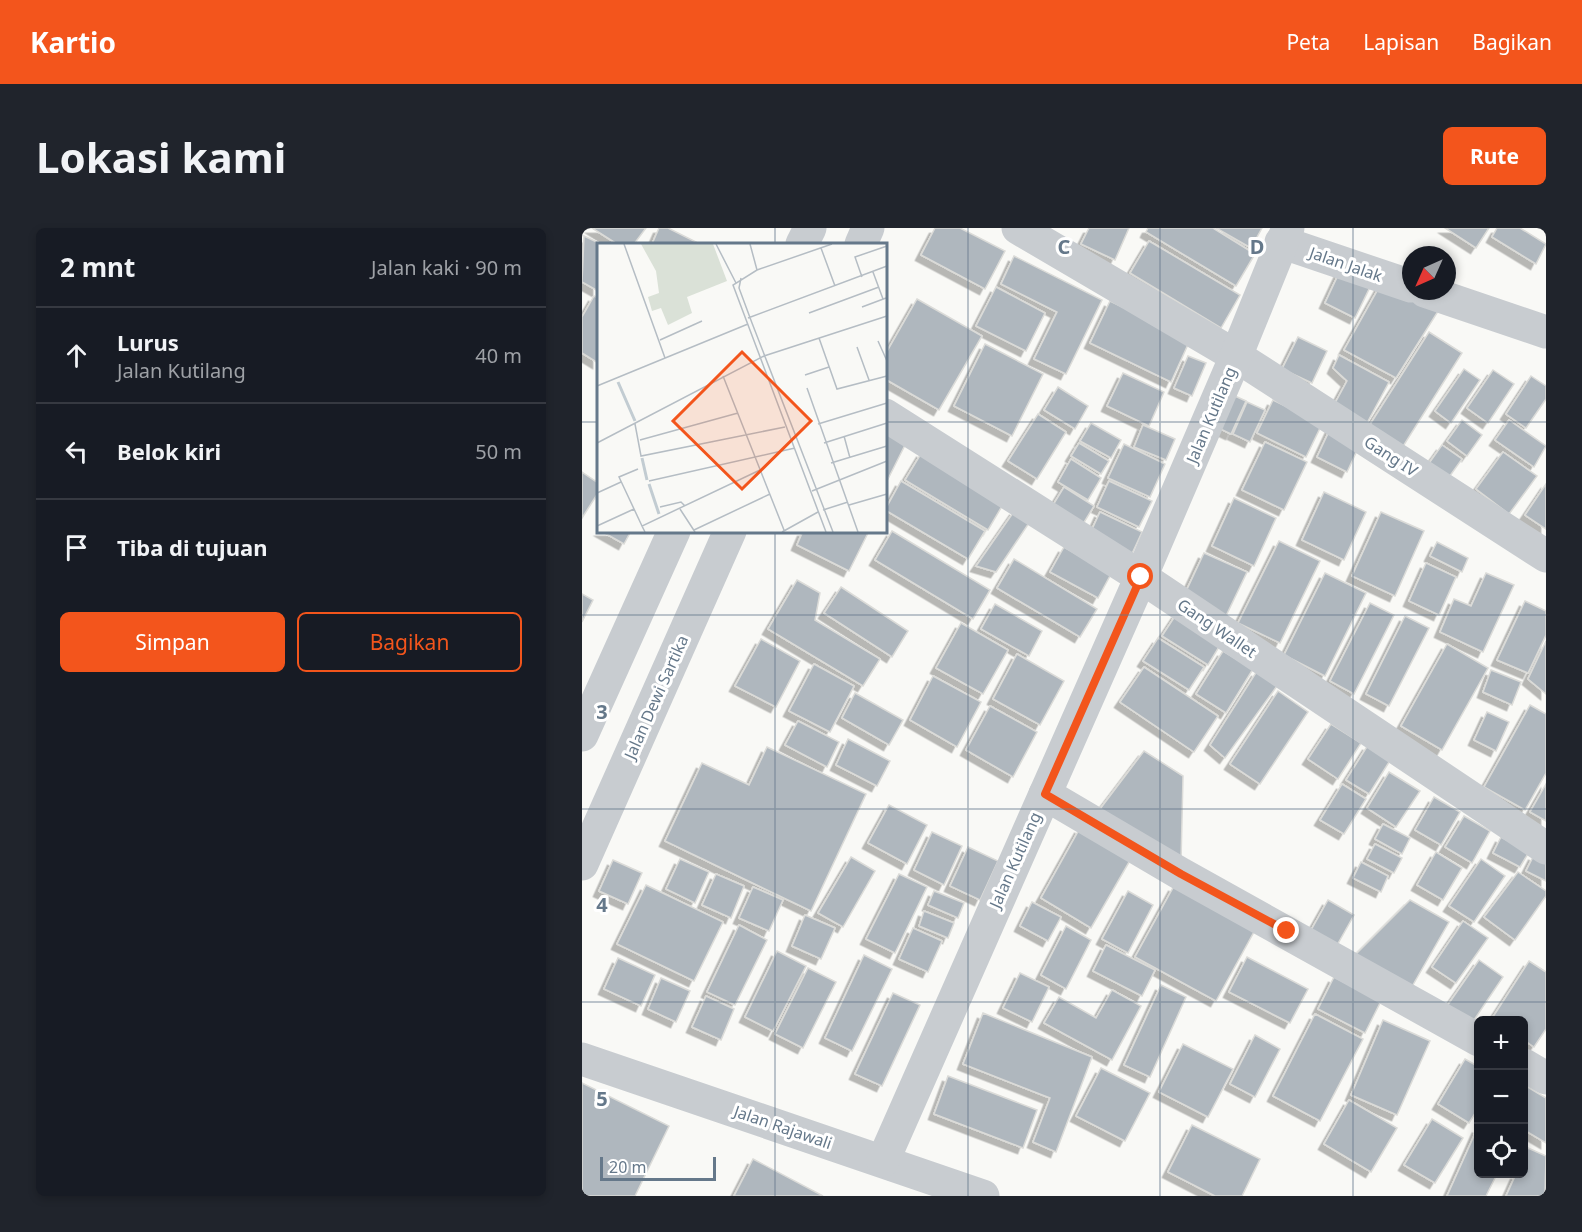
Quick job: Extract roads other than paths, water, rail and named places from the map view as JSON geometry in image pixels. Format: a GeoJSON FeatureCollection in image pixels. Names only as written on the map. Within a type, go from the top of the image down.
{"type":"FeatureCollection","features":[{"type":"Feature","properties":{"kind":"street"},"geometry":{"type":"LineString","coordinates":[[802,243],[810,228]]}},
{"type":"Feature","properties":{"kind":"street"},"geometry":{"type":"LineString","coordinates":[[861,243],[868,228]]}},
{"type":"Feature","properties":{"kind":"street","name":"Gang IV"},"geometry":{"type":"LineString","coordinates":[[1018,228],[1236,356],[1546,556]]}},
{"type":"Feature","properties":{"kind":"street","name":"Jalan Kutilang"},"geometry":{"type":"LineString","coordinates":[[883,1161],[1141,577],[1236,356],[1284,235]]}},
{"type":"Feature","properties":{"kind":"street","name":"Jalan Jalak"},"geometry":{"type":"LineString","coordinates":[[1284,235],[1402,282]]}},
{"type":"Feature","properties":{"kind":"street"},"geometry":{"type":"LineString","coordinates":[[1451,300],[1546,333]]}},
{"type":"Feature","properties":{"kind":"street","name":"Gang Wallet"},"geometry":{"type":"LineString","coordinates":[[886,416],[1141,577],[1546,848]]}},
{"type":"Feature","properties":{"kind":"street"},"geometry":{"type":"LineString","coordinates":[[582,735],[674,532]]}},
{"type":"Feature","properties":{"kind":"street","name":"Jalan Dewi Sartika"},"geometry":{"type":"LineString","coordinates":[[582,864],[730,532]]}},
{"type":"Feature","properties":{"kind":"street"},"geometry":{"type":"LineString","coordinates":[[1045,794],[1181,874],[1474,1037]]}},
{"type":"Feature","properties":{"kind":"street","name":"Jalan Rajawali"},"geometry":{"type":"LineString","coordinates":[[582,1059],[983,1196]]}},
{"type":"Feature","properties":{"kind":"street"},"geometry":{"type":"LineString","coordinates":[[1528,1067],[1546,1078]]}}]}
